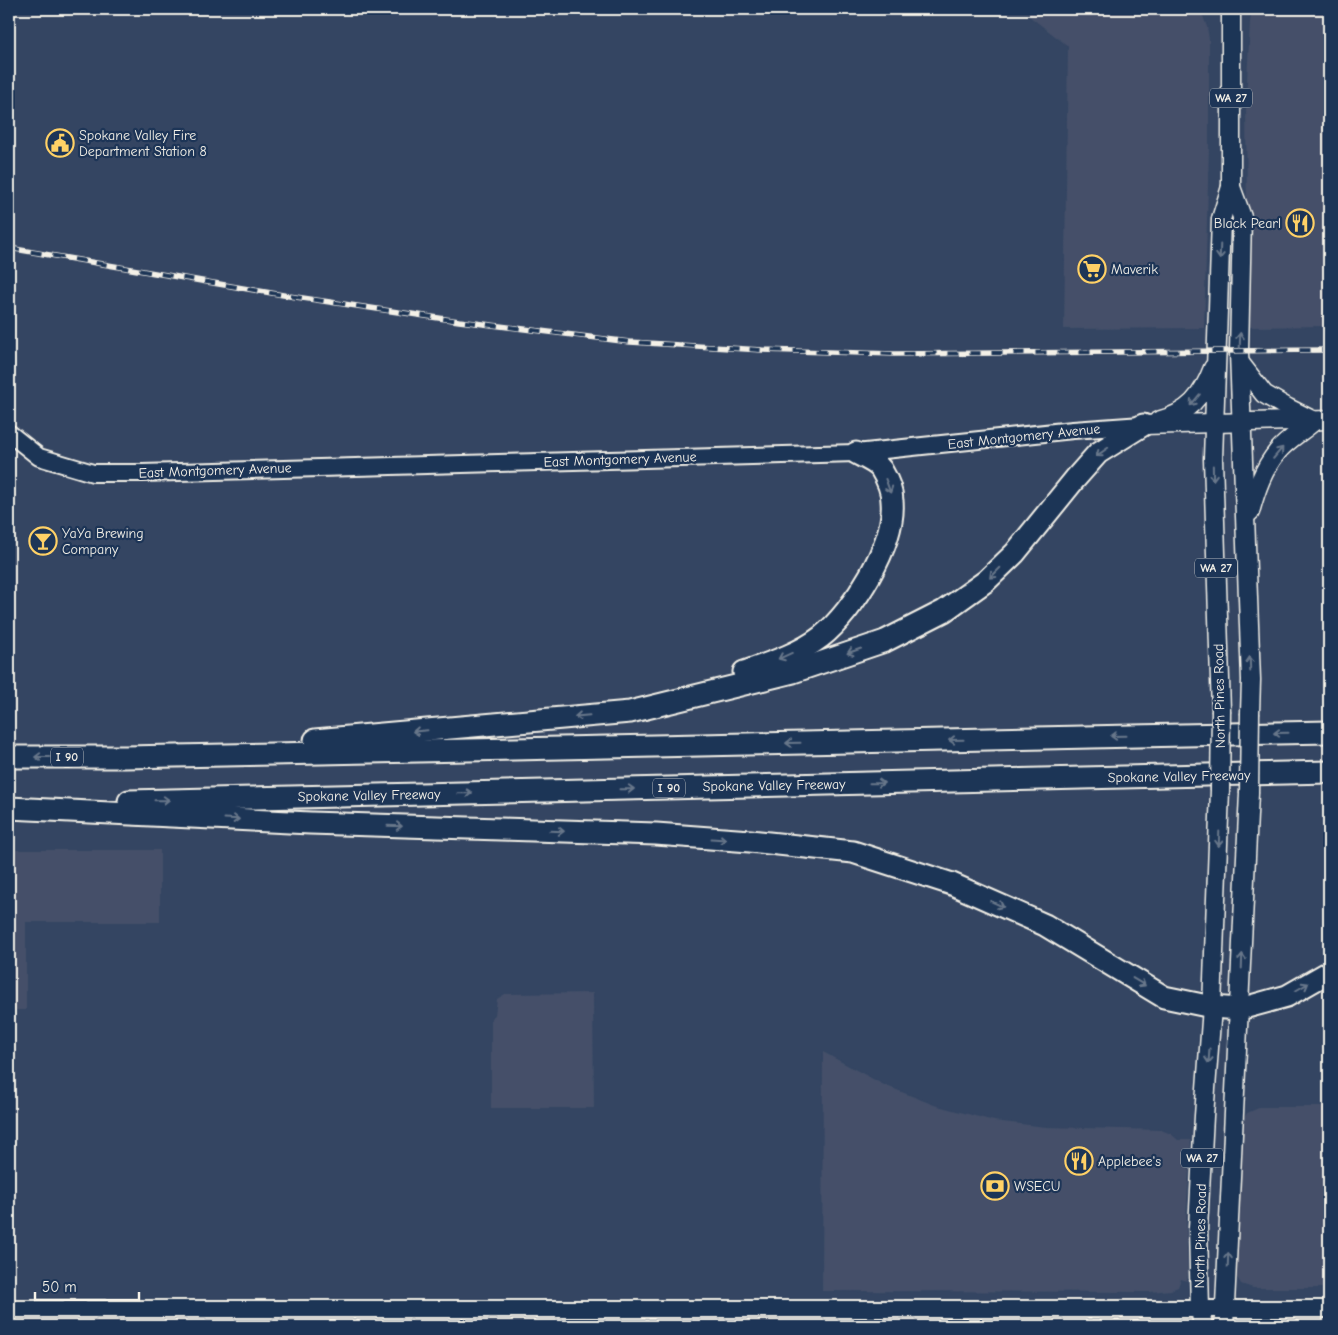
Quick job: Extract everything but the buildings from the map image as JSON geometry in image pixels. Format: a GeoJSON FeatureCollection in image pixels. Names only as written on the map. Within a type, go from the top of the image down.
{"type":"FeatureCollection","features":[{"type":"Feature","properties":{"kind":"highway"},"geometry":{"type":"LineString","coordinates":[[125,757],[630,712],[794,672],[885,641],[944,611],[986,581],[1015,553],[1098,453],[1143,425]]}},
{"type":"Feature","properties":{"kind":"highway"},"geometry":{"type":"LineString","coordinates":[[630,712],[789,655],[821,637],[842,616],[875,569],[882,555],[893,504],[891,492],[880,467],[856,453]]}},
{"type":"Feature","properties":{"kind":"highway","name":"I 90"},"geometry":{"type":"LineString","coordinates":[[9,757],[125,757],[1329,732]]}},
{"type":"Feature","properties":{"kind":"highway","name":"Spokane Valley Freeway"},"geometry":{"type":"LineString","coordinates":[[9,804],[1329,772]]}},
{"type":"Feature","properties":{"kind":"highway"},"geometry":{"type":"LineString","coordinates":[[9,808],[310,823],[656,834],[750,841],[853,852],[952,884],[1045,925],[1164,997],[1212,1007],[1240,1010],[1287,996],[1329,972]]}},
{"type":"Feature","properties":{"kind":"main road","name":"North Pines Road"},"geometry":{"type":"LineString","coordinates":[[1203,1326],[1200,1309],[1198,1228],[1212,1007],[1221,711],[1214,515],[1214,425],[1221,219],[1231,187],[1231,9]]}},
{"type":"Feature","properties":{"kind":"main road","name":"North Pines Road"},"geometry":{"type":"LineString","coordinates":[[1225,1318],[1249,794],[1251,680],[1241,424],[1242,217],[1231,187]]}},
{"type":"Feature","properties":{"kind":"main road"},"geometry":{"type":"LineString","coordinates":[[1143,425],[1174,417],[1192,405],[1207,385],[1217,358]]}},
{"type":"Feature","properties":{"kind":"main road"},"geometry":{"type":"LineString","coordinates":[[1240,363],[1264,394],[1288,408],[1322,421]]}},
{"type":"Feature","properties":{"kind":"main road"},"geometry":{"type":"LineString","coordinates":[[1246,529],[1256,488],[1279,450],[1322,421]]}},
{"type":"Feature","properties":{"kind":"main road","name":"East Montgomery Avenue"},"geometry":{"type":"LineString","coordinates":[[1143,425],[1214,425],[1322,421]]}},
{"type":"Feature","properties":{"kind":"street","name":"East Montgomery Avenue"},"geometry":{"type":"LineString","coordinates":[[9,433],[39,457],[93,472],[142,473],[856,453],[1073,430],[1143,425]]}},
{"type":"Feature","properties":{"kind":"street"},"geometry":{"type":"LineString","coordinates":[[9,1309],[1200,1309],[1225,1318],[1329,1309]]}},
{"type":"Feature","properties":{"kind":"shaded area"},"geometry":{"type":"Polygon","coordinates":[[[1029,9],[1196,9],[1203,16],[1209,39],[1209,148],[1204,328],[1064,329],[1068,46],[1029,16],[1029,9]]]}},
{"type":"Feature","properties":{"kind":"shaded area"},"geometry":{"type":"Polygon","coordinates":[[[1252,9],[1329,9],[1329,326],[1248,327],[1246,101],[1252,9]]]}},
{"type":"Feature","properties":{"kind":"shaded area"},"geometry":{"type":"Polygon","coordinates":[[[9,850],[160,850],[160,922],[26,922],[26,1010],[9,1010],[9,850]]]}},
{"type":"Feature","properties":{"kind":"shaded area"},"geometry":{"type":"Polygon","coordinates":[[[593,993],[594,1108],[491,1108],[491,1018],[495,1015],[497,999],[505,994],[593,993]]]}},
{"type":"Feature","properties":{"kind":"shaded area"},"geometry":{"type":"Polygon","coordinates":[[[823,1052],[882,1084],[934,1105],[994,1121],[1046,1127],[1161,1130],[1171,1134],[1178,1140],[1191,1140],[1186,1222],[1187,1281],[1181,1279],[1178,1287],[1171,1290],[1150,1292],[822,1291],[823,1052]]]}},
{"type":"Feature","properties":{"kind":"shaded area"},"geometry":{"type":"Polygon","coordinates":[[[1261,1107],[1329,1107],[1329,1288],[1253,1288],[1241,1284],[1235,1274],[1240,1125],[1247,1113],[1261,1107]]]}},
{"type":"Feature","properties":{"kind":"shaded area"},"geometry":{"type":"Polygon","coordinates":[[[575,1323],[833,1323],[833,1326],[575,1326],[575,1323]]]}},
{"type":"Feature","properties":{"kind":"railway"},"geometry":{"type":"LineString","coordinates":[[9,248],[289,296],[459,321],[630,342],[762,350],[894,354],[1329,350]]}},
{"type":"Feature","properties":{"kind":"place","name":"Spokane Valley Fire Department Station 8"},"geometry":{"type":"Point","coordinates":[60,143]}},
{"type":"Feature","properties":{"kind":"place","name":"Black Pearl"},"geometry":{"type":"Point","coordinates":[1300,223]}},
{"type":"Feature","properties":{"kind":"place","name":"Maverik"},"geometry":{"type":"Point","coordinates":[1092,269]}},
{"type":"Feature","properties":{"kind":"place","name":"YaYa Brewing Company"},"geometry":{"type":"Point","coordinates":[43,541]}},
{"type":"Feature","properties":{"kind":"place","name":"Applebee's"},"geometry":{"type":"Point","coordinates":[1079,1161]}},
{"type":"Feature","properties":{"kind":"place","name":"WSECU"},"geometry":{"type":"Point","coordinates":[995,1186]}}]}
